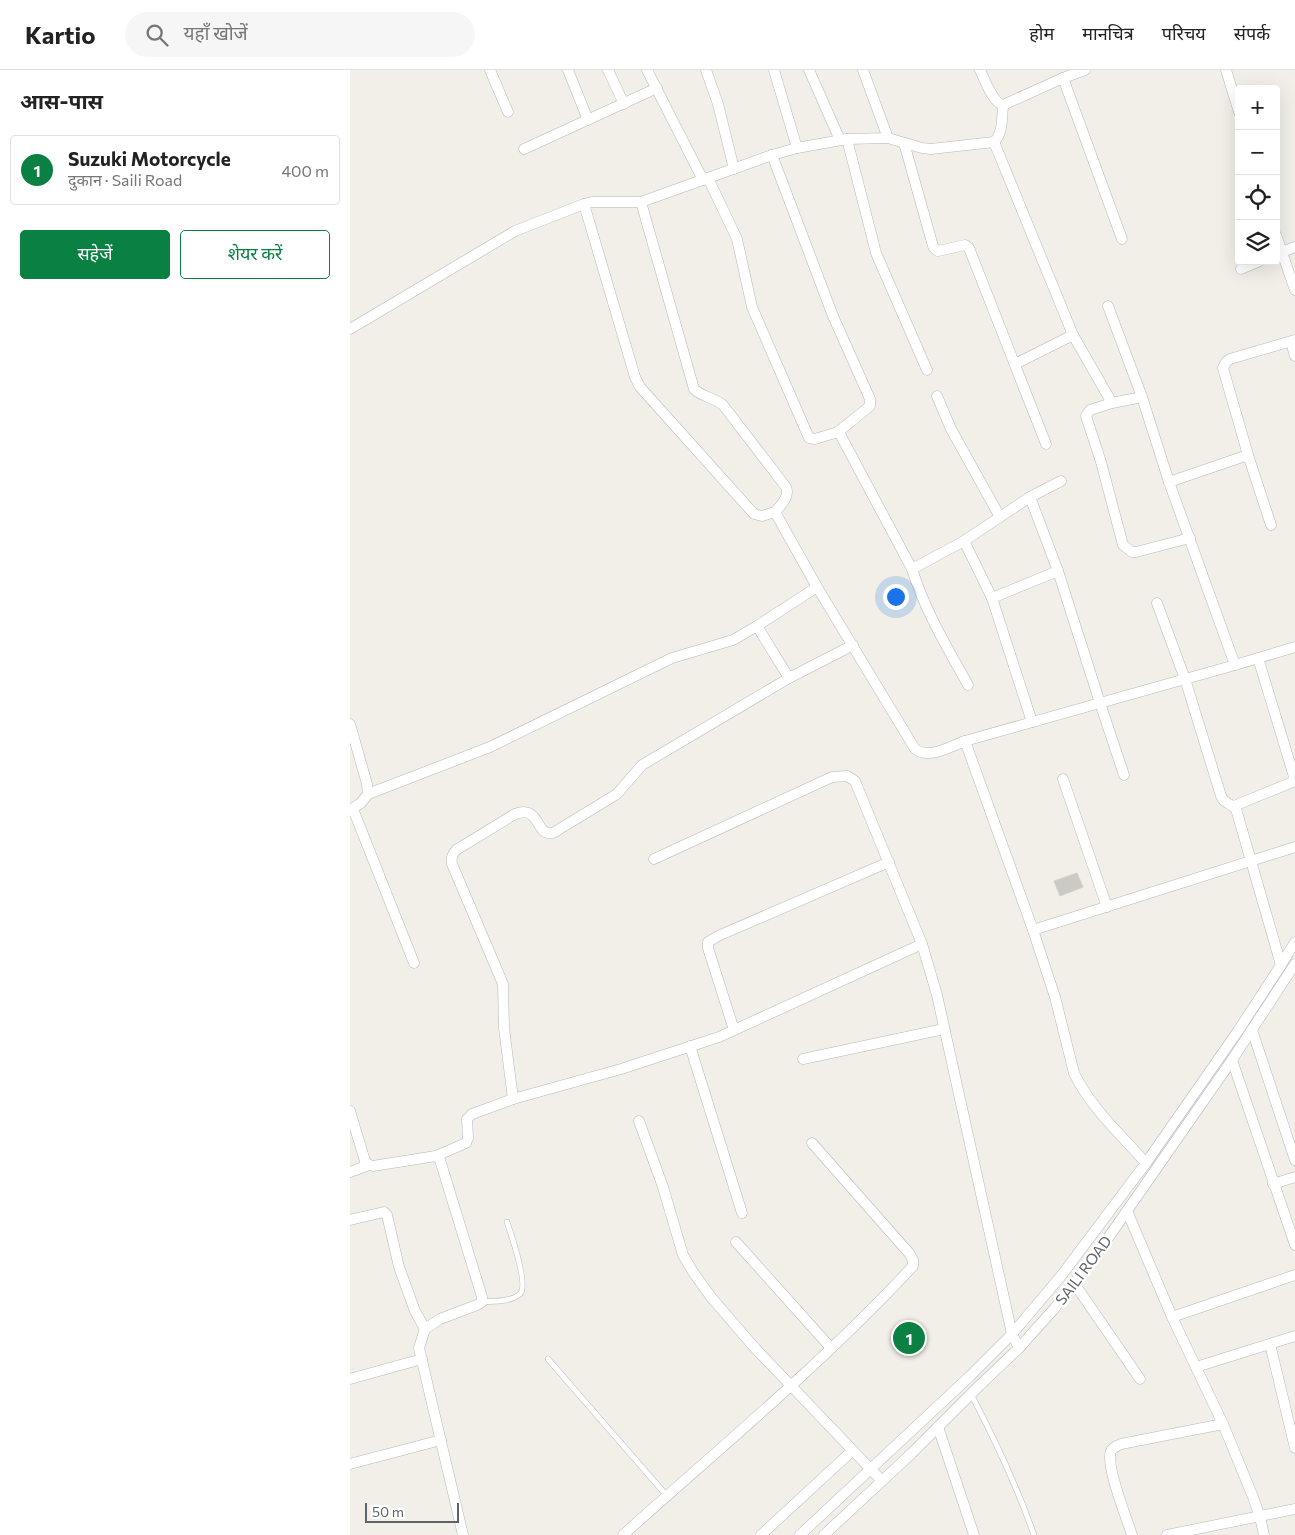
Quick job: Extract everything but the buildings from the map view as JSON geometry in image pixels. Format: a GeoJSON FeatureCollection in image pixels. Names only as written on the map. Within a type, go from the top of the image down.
{"type":"FeatureCollection","features":[{"type":"Feature","properties":{"kind":"street"},"geometry":{"type":"LineString","coordinates":[[490,70],[508,112]]}},
{"type":"Feature","properties":{"kind":"street"},"geometry":{"type":"LineString","coordinates":[[568,70],[588,120]]}},
{"type":"Feature","properties":{"kind":"street"},"geometry":{"type":"LineString","coordinates":[[608,70],[624,104]]}},
{"type":"Feature","properties":{"kind":"street"},"geometry":{"type":"LineString","coordinates":[[647,70],[737,239],[752,307],[809,438],[815,439],[838,432],[870,406],[870,399],[833,316],[772,155]]}},
{"type":"Feature","properties":{"kind":"street"},"geometry":{"type":"LineString","coordinates":[[706,70],[718,104],[734,169]]}},
{"type":"Feature","properties":{"kind":"street"},"geometry":{"type":"LineString","coordinates":[[774,70],[797,148]]}},
{"type":"Feature","properties":{"kind":"street"},"geometry":{"type":"LineString","coordinates":[[809,70],[844,140],[876,253],[927,370]]}},
{"type":"Feature","properties":{"kind":"street"},"geometry":{"type":"LineString","coordinates":[[863,70],[888,138]]}},
{"type":"Feature","properties":{"kind":"street"},"geometry":{"type":"LineString","coordinates":[[980,70],[1000,105],[1085,70]]}},
{"type":"Feature","properties":{"kind":"street"},"geometry":{"type":"LineString","coordinates":[[1226,70],[1235,99]]}},
{"type":"Feature","properties":{"kind":"street"},"geometry":{"type":"LineString","coordinates":[[1063,78],[1122,238]]}},
{"type":"Feature","properties":{"kind":"street"},"geometry":{"type":"LineString","coordinates":[[524,149],[657,88]]}},
{"type":"Feature","properties":{"kind":"street"},"geometry":{"type":"LineString","coordinates":[[350,329],[515,231],[584,204],[592,202],[641,202],[772,155],[797,148],[844,140],[888,138],[931,149],[994,142],[1000,133],[1003,105]]}},
{"type":"Feature","properties":{"kind":"street"},"geometry":{"type":"LineString","coordinates":[[994,142],[1073,335],[1112,403]]}},
{"type":"Feature","properties":{"kind":"street"},"geometry":{"type":"LineString","coordinates":[[904,143],[933,246],[938,251],[965,245],[969,248],[1046,444]]}},
{"type":"Feature","properties":{"kind":"street"},"geometry":{"type":"LineString","coordinates":[[584,204],[635,377],[640,387],[754,514],[762,516],[775,512],[786,498],[788,492],[786,487],[723,406],[719,402],[698,394],[694,389],[641,202]]}},
{"type":"Feature","properties":{"kind":"street"},"geometry":{"type":"LineString","coordinates":[[1280,253],[1295,247]]}},
{"type":"Feature","properties":{"kind":"street"},"geometry":{"type":"LineString","coordinates":[[1280,255],[1295,290]]}},
{"type":"Feature","properties":{"kind":"street"},"geometry":{"type":"LineString","coordinates":[[1241,269],[1250,265]]}},
{"type":"Feature","properties":{"kind":"street"},"geometry":{"type":"LineString","coordinates":[[1108,306],[1142,396],[1169,482],[1235,665]]}},
{"type":"Feature","properties":{"kind":"street"},"geometry":{"type":"LineString","coordinates":[[1015,364],[1073,335]]}},
{"type":"Feature","properties":{"kind":"street"},"geometry":{"type":"LineString","coordinates":[[1271,525],[1248,455],[1223,368],[1230,359],[1293,341],[1295,356]]}},
{"type":"Feature","properties":{"kind":"street"},"geometry":{"type":"LineString","coordinates":[[937,396],[951,429],[1000,517]]}},
{"type":"Feature","properties":{"kind":"street"},"geometry":{"type":"LineString","coordinates":[[1142,396],[1090,410],[1086,416],[1101,462],[1123,544],[1132,552],[1136,552],[1190,538]]}},
{"type":"Feature","properties":{"kind":"street"},"geometry":{"type":"LineString","coordinates":[[838,432],[912,569],[917,586],[934,624],[968,685]]}},
{"type":"Feature","properties":{"kind":"street"},"geometry":{"type":"LineString","coordinates":[[1169,482],[1248,455]]}},
{"type":"Feature","properties":{"kind":"street"},"geometry":{"type":"LineString","coordinates":[[912,569],[964,541],[1030,497],[1061,481]]}},
{"type":"Feature","properties":{"kind":"street"},"geometry":{"type":"LineString","coordinates":[[1030,497],[1058,571],[1124,775]]}},
{"type":"Feature","properties":{"kind":"street"},"geometry":{"type":"LineString","coordinates":[[775,512],[817,587],[919,753],[930,754],[965,741],[1295,647]]}},
{"type":"Feature","properties":{"kind":"street"},"geometry":{"type":"LineString","coordinates":[[964,541],[992,598],[1032,722]]}},
{"type":"Feature","properties":{"kind":"street"},"geometry":{"type":"LineString","coordinates":[[992,598],[1058,571]]}},
{"type":"Feature","properties":{"kind":"street"},"geometry":{"type":"LineString","coordinates":[[368,794],[490,747],[672,658],[732,640],[817,587]]}},
{"type":"Feature","properties":{"kind":"street"},"geometry":{"type":"LineString","coordinates":[[1157,603],[1185,679],[1221,796],[1225,802],[1236,808],[1282,965]]}},
{"type":"Feature","properties":{"kind":"street"},"geometry":{"type":"LineString","coordinates":[[757,626],[789,678]]}},
{"type":"Feature","properties":{"kind":"street"},"geometry":{"type":"LineString","coordinates":[[513,1099],[504,1028],[503,984],[452,864],[452,855],[456,850],[523,811],[530,814],[547,834],[553,833],[617,794],[642,765],[789,678],[853,645]]}},
{"type":"Feature","properties":{"kind":"street"},"geometry":{"type":"LineString","coordinates":[[1234,806],[1295,780],[1293,764],[1258,658]]}},
{"type":"Feature","properties":{"kind":"street"},"geometry":{"type":"LineString","coordinates":[[350,724],[368,784],[368,794],[362,803],[351,810],[414,963]]}},
{"type":"Feature","properties":{"kind":"street"},"geometry":{"type":"LineString","coordinates":[[965,741],[1055,997],[1074,1073],[1079,1084],[1100,1112],[1146,1162]]}},
{"type":"Feature","properties":{"kind":"street"},"geometry":{"type":"LineString","coordinates":[[654,860],[832,777],[842,775],[855,781],[922,944],[937,995],[1012,1334],[1019,1348]]}},
{"type":"Feature","properties":{"kind":"street"},"geometry":{"type":"LineString","coordinates":[[1063,779],[1107,907]]}},
{"type":"Feature","properties":{"kind":"street"},"geometry":{"type":"LineString","coordinates":[[1033,930],[1295,847]]}},
{"type":"Feature","properties":{"kind":"street"},"geometry":{"type":"LineString","coordinates":[[734,1030],[708,948],[708,942],[889,862]]}},
{"type":"Feature","properties":{"kind":"street"},"geometry":{"type":"LineString","coordinates":[[800,1535],[970,1377],[1012,1334],[1061,1276],[1146,1162],[1282,965],[1295,942]]}},
{"type":"Feature","properties":{"kind":"street"},"geometry":{"type":"LineString","coordinates":[[350,1172],[368,1165],[373,1166],[436,1156],[466,1143],[468,1138],[468,1117],[513,1099],[621,1069],[719,1037],[922,944]]}},
{"type":"Feature","properties":{"kind":"street","name":"SAILI ROAD"},"geometry":{"type":"LineString","coordinates":[[824,1535],[1019,1348],[1054,1309],[1099,1251],[1294,969]]}},
{"type":"Feature","properties":{"kind":"street"},"geometry":{"type":"LineString","coordinates":[[803,1059],[944,1029]]}},
{"type":"Feature","properties":{"kind":"street"},"geometry":{"type":"LineString","coordinates":[[1252,1030],[1295,1160]]}},
{"type":"Feature","properties":{"kind":"street"},"geometry":{"type":"LineString","coordinates":[[690,1046],[742,1212]]}},
{"type":"Feature","properties":{"kind":"street"},"geometry":{"type":"LineString","coordinates":[[1232,1060],[1295,1245]]}},
{"type":"Feature","properties":{"kind":"street"},"geometry":{"type":"LineString","coordinates":[[350,1111],[365,1161],[368,1165]]}},
{"type":"Feature","properties":{"kind":"street"},"geometry":{"type":"LineString","coordinates":[[640,1121],[683,1255],[693,1272],[711,1297],[742,1333],[791,1387],[882,1481]]}},
{"type":"Feature","properties":{"kind":"street"},"geometry":{"type":"LineString","coordinates":[[623,1535],[791,1387],[913,1266],[913,1260],[909,1253],[812,1143]]}},
{"type":"Feature","properties":{"kind":"street"},"geometry":{"type":"LineString","coordinates":[[436,1156],[440,1160],[482,1292],[482,1302],[440,1320],[425,1329],[419,1348],[464,1535]]}},
{"type":"Feature","properties":{"kind":"street"},"geometry":{"type":"LineString","coordinates":[[1273,1184],[1295,1177]]}},
{"type":"Feature","properties":{"kind":"street"},"geometry":{"type":"LineString","coordinates":[[1127,1211],[1172,1317],[1223,1424],[1260,1517],[1264,1535]]}},
{"type":"Feature","properties":{"kind":"street"},"geometry":{"type":"LineString","coordinates":[[350,1220],[384,1212],[387,1215],[399,1267],[415,1311],[425,1329]]}},
{"type":"Feature","properties":{"kind":"street"},"geometry":{"type":"LineString","coordinates":[[736,1242],[832,1348]]}},
{"type":"Feature","properties":{"kind":"street"},"geometry":{"type":"LineString","coordinates":[[1172,1317],[1295,1274]]}},
{"type":"Feature","properties":{"kind":"street"},"geometry":{"type":"LineString","coordinates":[[1074,1283],[1140,1379]]}},
{"type":"Feature","properties":{"kind":"street"},"geometry":{"type":"LineString","coordinates":[[1196,1367],[1295,1336]]}},
{"type":"Feature","properties":{"kind":"street"},"geometry":{"type":"LineString","coordinates":[[1270,1344],[1295,1448]]}},
{"type":"Feature","properties":{"kind":"street"},"geometry":{"type":"LineString","coordinates":[[350,1379],[422,1359]]}},
{"type":"Feature","properties":{"kind":"street"},"geometry":{"type":"LineString","coordinates":[[1132,1535],[1112,1475],[1110,1461],[1112,1449],[1121,1444],[1223,1424]]}},
{"type":"Feature","properties":{"kind":"street"},"geometry":{"type":"LineString","coordinates":[[938,1427],[974,1535]]}},
{"type":"Feature","properties":{"kind":"street"},"geometry":{"type":"LineString","coordinates":[[350,1464],[441,1440]]}},
{"type":"Feature","properties":{"kind":"street"},"geometry":{"type":"LineString","coordinates":[[761,1535],[852,1451]]}},
{"type":"Feature","properties":{"kind":"street"},"geometry":{"type":"LineString","coordinates":[[1167,1535],[1295,1509]]}},
{"type":"Feature","properties":{"kind":"lane"},"geometry":{"type":"LineString","coordinates":[[482,1302],[514,1298],[522,1291],[523,1281],[520,1265],[507,1222]]}},
{"type":"Feature","properties":{"kind":"lane"},"geometry":{"type":"LineString","coordinates":[[548,1359],[667,1496]]}},
{"type":"Feature","properties":{"kind":"lane"},"geometry":{"type":"LineString","coordinates":[[971,1394],[992,1434],[1034,1535]]}},
{"type":"Feature","properties":{"kind":"place","name":"Suzuki Motorcycle"},"geometry":{"type":"Point","coordinates":[909,1338]}}]}
